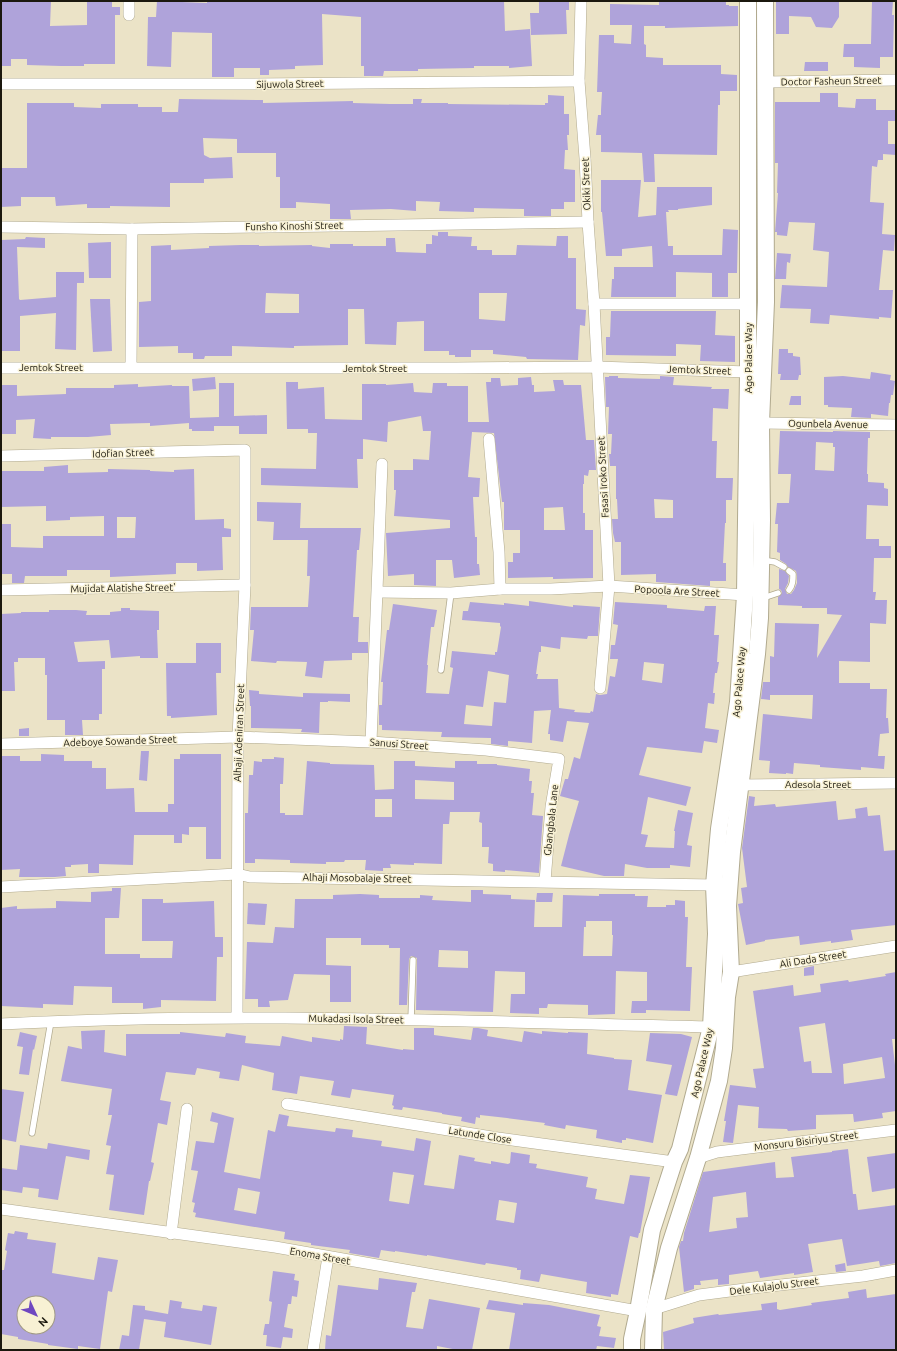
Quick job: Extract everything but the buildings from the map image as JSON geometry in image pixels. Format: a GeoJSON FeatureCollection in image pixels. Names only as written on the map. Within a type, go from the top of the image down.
{"type":"FeatureCollection","features":[{"type":"Feature","properties":{"kind":"main road","name":"Ago Palace Way"},"geometry":{"type":"LineString","coordinates":[[632,1350],[632,1339],[652,1230],[674,1162],[680,1149],[711,1027],[716,934],[714,884],[719,829],[738,702],[745,595],[748,372],[748,1]]}},
{"type":"Feature","properties":{"kind":"main road","name":"Ago Palace Way"},"geometry":{"type":"LineString","coordinates":[[653,1350],[654,1309],[669,1248],[715,1100],[724,1048],[730,972],[728,906],[732,852],[757,654],[761,560],[761,423],[766,302],[765,1]]}},
{"type":"Feature","properties":{"kind":"main road"},"geometry":{"type":"LineString","coordinates":[[701,1070],[719,1081]]}},
{"type":"Feature","properties":{"kind":"main road"},"geometry":{"type":"LineString","coordinates":[[696,1089],[715,1100]]}},
{"type":"Feature","properties":{"kind":"street"},"geometry":{"type":"LineString","coordinates":[[129,1],[129,15]]}},
{"type":"Feature","properties":{"kind":"street","name":"Okiki Street"},"geometry":{"type":"LineString","coordinates":[[581,1],[578,81],[585,158],[597,367]]}},
{"type":"Feature","properties":{"kind":"street","name":"Doctor Fasheun Street"},"geometry":{"type":"LineString","coordinates":[[766,82],[896,80]]}},
{"type":"Feature","properties":{"kind":"street","name":"Sijuwola Street"},"geometry":{"type":"LineString","coordinates":[[1,84],[252,84],[578,81]]}},
{"type":"Feature","properties":{"kind":"street","name":"Funsho Kinoshi Street"},"geometry":{"type":"LineString","coordinates":[[1,227],[132,229],[588,222]]}},
{"type":"Feature","properties":{"kind":"street"},"geometry":{"type":"LineString","coordinates":[[131,367],[132,229]]}},
{"type":"Feature","properties":{"kind":"street"},"geometry":{"type":"LineString","coordinates":[[594,304],[748,304]]}},
{"type":"Feature","properties":{"kind":"street","name":"Jemtok Street"},"geometry":{"type":"LineString","coordinates":[[1,368],[597,367],[748,372]]}},
{"type":"Feature","properties":{"kind":"street","name":"Fasasi Iroko Street"},"geometry":{"type":"LineString","coordinates":[[597,367],[609,586],[600,688]]}},
{"type":"Feature","properties":{"kind":"street","name":"Ogunbela Avenue"},"geometry":{"type":"LineString","coordinates":[[761,423],[896,424]]}},
{"type":"Feature","properties":{"kind":"street"},"geometry":{"type":"LineString","coordinates":[[489,439],[499,552],[500,589]]}},
{"type":"Feature","properties":{"kind":"street","name":"Idofian Street"},"geometry":{"type":"LineString","coordinates":[[1,456],[245,450]]}},
{"type":"Feature","properties":{"kind":"street","name":"Alhaji Adeniran Street"},"geometry":{"type":"LineString","coordinates":[[237,1017],[238,737],[244,585],[245,450]]}},
{"type":"Feature","properties":{"kind":"street"},"geometry":{"type":"LineString","coordinates":[[371,742],[382,464]]}},
{"type":"Feature","properties":{"kind":"street","name":"Mujidat Alatishe Street'"},"geometry":{"type":"LineString","coordinates":[[1,590],[244,585]]}},
{"type":"Feature","properties":{"kind":"street","name":"Popoola Are Street"},"geometry":{"type":"LineString","coordinates":[[378,592],[451,593],[500,589],[609,586],[745,595]]}},
{"type":"Feature","properties":{"kind":"street","name":"Sanusi Street"},"geometry":{"type":"LineString","coordinates":[[238,737],[371,742],[486,750],[559,759]]}},
{"type":"Feature","properties":{"kind":"street","name":"Adeboye Sowande Street"},"geometry":{"type":"LineString","coordinates":[[1,744],[238,737]]}},
{"type":"Feature","properties":{"kind":"street","name":"Gbangbala Lane"},"geometry":{"type":"LineString","coordinates":[[545,881],[551,807],[559,759]]}},
{"type":"Feature","properties":{"kind":"street","name":"Adesola Street"},"geometry":{"type":"LineString","coordinates":[[740,784],[896,783]]}},
{"type":"Feature","properties":{"kind":"street","name":"Alhaji Mosobalaje Street"},"geometry":{"type":"LineString","coordinates":[[1,887],[237,874],[250,877],[714,884]]}},
{"type":"Feature","properties":{"kind":"street","name":"Ali Dada Street"},"geometry":{"type":"LineString","coordinates":[[730,972],[896,946]]}},
{"type":"Feature","properties":{"kind":"street","name":"Mukadasi Isola Street"},"geometry":{"type":"LineString","coordinates":[[1,1024],[51,1021],[237,1017],[711,1027]]}},
{"type":"Feature","properties":{"kind":"street","name":"Latunde Close"},"geometry":{"type":"LineString","coordinates":[[287,1104],[498,1138],[674,1162]]}},
{"type":"Feature","properties":{"kind":"street"},"geometry":{"type":"LineString","coordinates":[[171,1234],[187,1109]]}},
{"type":"Feature","properties":{"kind":"street","name":"Monsuru Bisiriyu Street"},"geometry":{"type":"LineString","coordinates":[[698,1158],[717,1152],[896,1130]]}},
{"type":"Feature","properties":{"kind":"street","name":"Enoma Street"},"geometry":{"type":"LineString","coordinates":[[1,1210],[275,1247],[638,1311]]}},
{"type":"Feature","properties":{"kind":"street"},"geometry":{"type":"LineString","coordinates":[[313,1350],[328,1257]]}},
{"type":"Feature","properties":{"kind":"street","name":"Dele Kulajolu Street"},"geometry":{"type":"LineString","coordinates":[[654,1309],[699,1295],[863,1276],[896,1270]]}},
{"type":"Feature","properties":{"kind":"lane"},"geometry":{"type":"LineString","coordinates":[[761,560],[775,562],[784,567]]}},
{"type":"Feature","properties":{"kind":"lane"},"geometry":{"type":"LineString","coordinates":[[789,571],[793,574],[793,579],[789,590]]}},
{"type":"Feature","properties":{"kind":"lane"},"geometry":{"type":"LineString","coordinates":[[441,670],[451,593]]}},
{"type":"Feature","properties":{"kind":"lane"},"geometry":{"type":"LineString","coordinates":[[760,599],[778,594]]}},
{"type":"Feature","properties":{"kind":"lane"},"geometry":{"type":"LineString","coordinates":[[411,1020],[413,960]]}},
{"type":"Feature","properties":{"kind":"lane"},"geometry":{"type":"LineString","coordinates":[[32,1133],[51,1021]]}}]}
